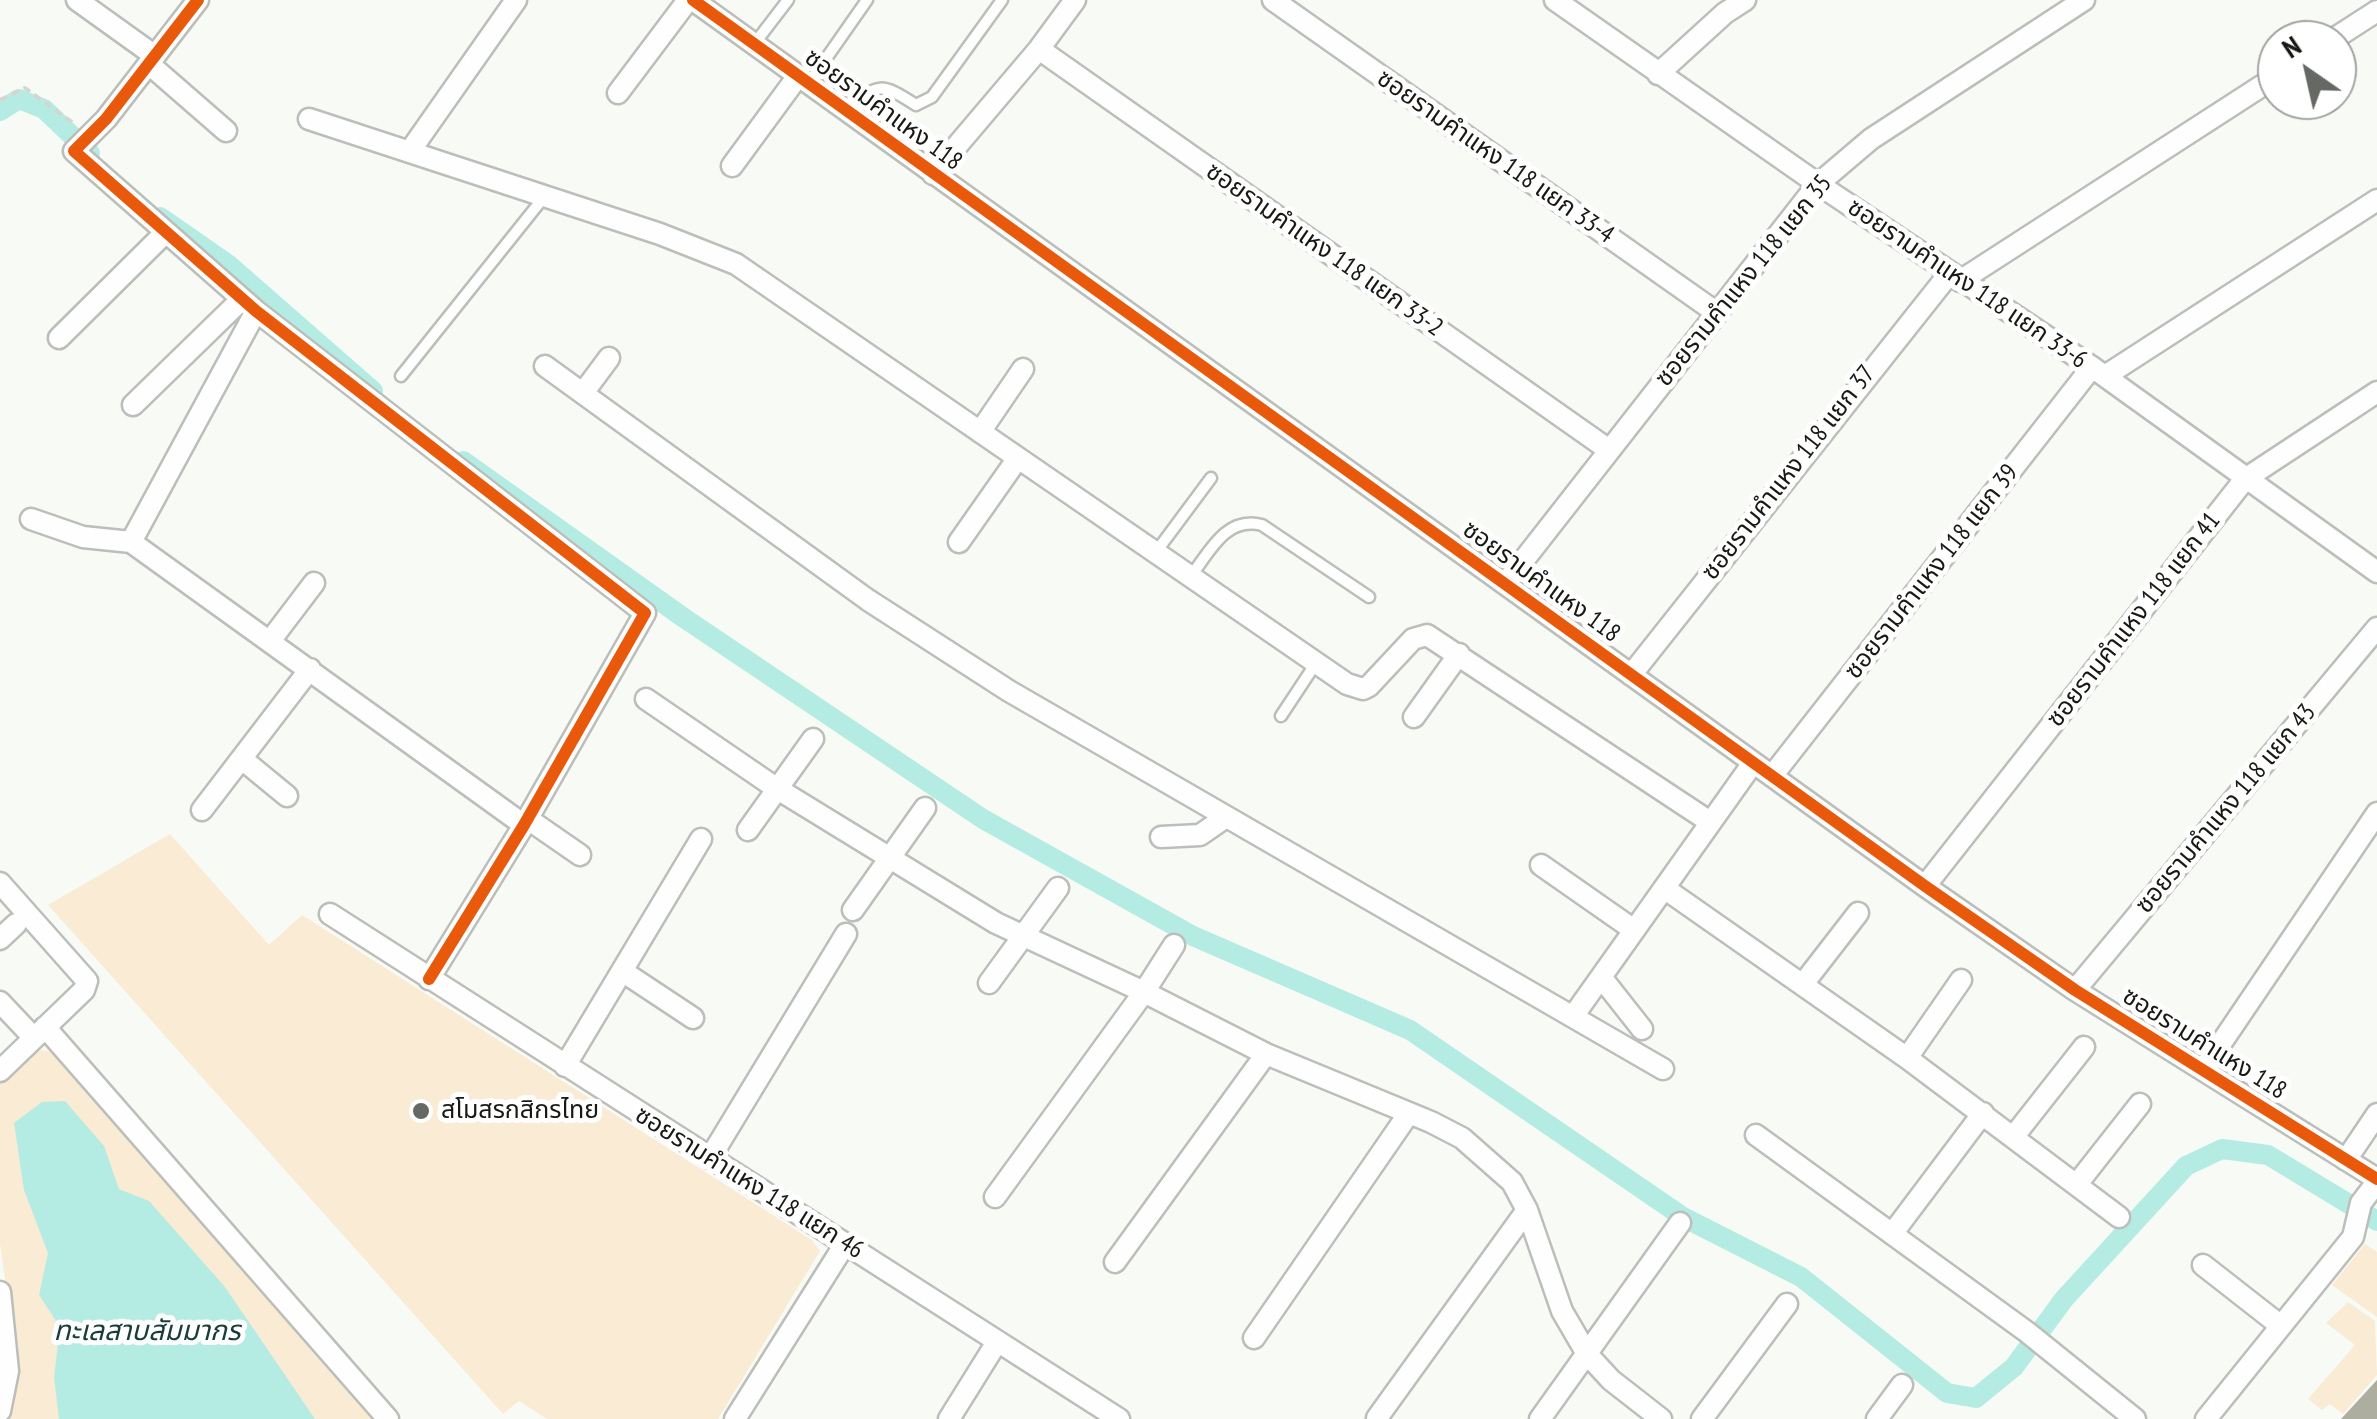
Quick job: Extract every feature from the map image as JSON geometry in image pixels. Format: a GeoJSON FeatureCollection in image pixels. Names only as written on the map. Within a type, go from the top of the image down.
{"type":"FeatureCollection","features":[{"type":"Feature","properties":{"kind":"street"},"geometry":{"type":"LineString","coordinates":[[77,0],[104,7],[226,132]]}},
{"type":"Feature","properties":{"kind":"street"},"geometry":{"type":"LineString","coordinates":[[198,0],[74,151],[249,305],[644,613],[526,822],[429,979]]}},
{"type":"Feature","properties":{"kind":"street"},"geometry":{"type":"LineString","coordinates":[[410,151],[516,0]]}},
{"type":"Feature","properties":{"kind":"street"},"geometry":{"type":"LineString","coordinates":[[618,93],[691,0]]}},
{"type":"Feature","properties":{"kind":"street","name":"ซอยรามคำแหง 118"},"geometry":{"type":"LineString","coordinates":[[691,0],[1925,886],[2075,990],[2377,1180]]}},
{"type":"Feature","properties":{"kind":"street"},"geometry":{"type":"LineString","coordinates":[[933,174],[1039,49],[1075,0]]}},
{"type":"Feature","properties":{"kind":"street","name":"ซอยรามคำแหง 118 แยก 33-4"},"geometry":{"type":"LineString","coordinates":[[1272,0],[1716,314]]}},
{"type":"Feature","properties":{"kind":"street","name":"ซอยรามคำแหง 118 แยก 33-6"},"geometry":{"type":"LineString","coordinates":[[1555,0],[1954,278],[2099,372],[2377,572]]}},
{"type":"Feature","properties":{"kind":"street"},"geometry":{"type":"LineString","coordinates":[[1658,74],[1724,13],[1745,0]]}},
{"type":"Feature","properties":{"kind":"street","name":"ซอยรามคำแหง 118 แยก 35"},"geometry":{"type":"LineString","coordinates":[[1505,584],[1818,184],[1871,140],[2084,0]]}},
{"type":"Feature","properties":{"kind":"street","name":"ซอยรามคำแหง 118 แยก 33-2"},"geometry":{"type":"LineString","coordinates":[[1039,49],[1609,450]]}},
{"type":"Feature","properties":{"kind":"street"},"geometry":{"type":"LineString","coordinates":[[732,166],[803,80]]}},
{"type":"Feature","properties":{"kind":"street","name":"ซอยรามคำแหง 118 แยก 37"},"geometry":{"type":"LineString","coordinates":[[1631,675],[1954,278],[2257,89]]}},
{"type":"Feature","properties":{"kind":"street"},"geometry":{"type":"LineString","coordinates":[[308,119],[660,234],[736,264],[1347,684],[1363,689],[1413,639],[1427,635],[1710,822]]}},
{"type":"Feature","properties":{"kind":"street","name":"ซอยรามคำแหง 118 แยก 39"},"geometry":{"type":"LineString","coordinates":[[1772,776],[2099,372],[2377,200]]}},
{"type":"Feature","properties":{"kind":"street"},"geometry":{"type":"LineString","coordinates":[[59,338],[166,232]]}},
{"type":"Feature","properties":{"kind":"street"},"geometry":{"type":"LineString","coordinates":[[132,405],[249,305]]}},
{"type":"Feature","properties":{"kind":"street"},"geometry":{"type":"LineString","coordinates":[[131,542],[249,305]]}},
{"type":"Feature","properties":{"kind":"street"},"geometry":{"type":"LineString","coordinates":[[583,393],[610,358]]}},
{"type":"Feature","properties":{"kind":"street"},"geometry":{"type":"LineString","coordinates":[[545,366],[868,600],[1009,691],[1663,1069]]}},
{"type":"Feature","properties":{"kind":"street"},"geometry":{"type":"LineString","coordinates":[[980,432],[1023,370]]}},
{"type":"Feature","properties":{"kind":"street","name":"ซอยรามคำแหง 118 แยก 41"},"geometry":{"type":"LineString","coordinates":[[1925,886],[2245,478],[2377,392]]}},
{"type":"Feature","properties":{"kind":"street"},"geometry":{"type":"LineString","coordinates":[[959,542],[1018,458]]}},
{"type":"Feature","properties":{"kind":"street"},"geometry":{"type":"LineString","coordinates":[[31,519],[83,537],[131,542],[526,822],[580,855]]}},
{"type":"Feature","properties":{"kind":"street"},"geometry":{"type":"LineString","coordinates":[[270,641],[314,583]]}},
{"type":"Feature","properties":{"kind":"street","name":"ซอยรามคำแหง 118 แยก 43"},"geometry":{"type":"LineString","coordinates":[[2075,990],[2377,628]]}},
{"type":"Feature","properties":{"kind":"street"},"geometry":{"type":"LineString","coordinates":[[1414,717],[1460,654]]}},
{"type":"Feature","properties":{"kind":"street"},"geometry":{"type":"LineString","coordinates":[[202,810],[310,669]]}},
{"type":"Feature","properties":{"kind":"street"},"geometry":{"type":"LineString","coordinates":[[646,700],[776,788],[1024,937],[1266,1054],[1462,1138],[1512,1182],[1528,1210],[1550,1280],[1587,1354],[1611,1380],[1662,1419]]}},
{"type":"Feature","properties":{"kind":"street"},"geometry":{"type":"LineString","coordinates":[[748,830],[813,739]]}},
{"type":"Feature","properties":{"kind":"street"},"geometry":{"type":"LineString","coordinates":[[242,759],[287,796]]}},
{"type":"Feature","properties":{"kind":"street"},"geometry":{"type":"LineString","coordinates":[[1574,1015],[1753,763]]}},
{"type":"Feature","properties":{"kind":"street"},"geometry":{"type":"LineString","coordinates":[[852,910],[925,808]]}},
{"type":"Feature","properties":{"kind":"street"},"geometry":{"type":"LineString","coordinates":[[2203,1070],[2377,813]]}},
{"type":"Feature","properties":{"kind":"street"},"geometry":{"type":"LineString","coordinates":[[1161,837],[1200,835],[1226,817]]}},
{"type":"Feature","properties":{"kind":"street"},"geometry":{"type":"LineString","coordinates":[[566,1066],[701,839]]}},
{"type":"Feature","properties":{"kind":"street"},"geometry":{"type":"LineString","coordinates":[[1541,864],[1634,930]]}},
{"type":"Feature","properties":{"kind":"street"},"geometry":{"type":"LineString","coordinates":[[0,883],[87,981],[84,990],[0,1071]]}},
{"type":"Feature","properties":{"kind":"street"},"geometry":{"type":"LineString","coordinates":[[990,983],[1058,888]]}},
{"type":"Feature","properties":{"kind":"street"},"geometry":{"type":"LineString","coordinates":[[1664,888],[1982,1112],[2119,1217]]}},
{"type":"Feature","properties":{"kind":"street"},"geometry":{"type":"LineString","coordinates":[[1803,984],[1858,913]]}},
{"type":"Feature","properties":{"kind":"street","name":"ซอยรามคำแหง 118 แยก 46"},"geometry":{"type":"LineString","coordinates":[[330,914],[1119,1419]]}},
{"type":"Feature","properties":{"kind":"street"},"geometry":{"type":"LineString","coordinates":[[710,1158],[846,934]]}},
{"type":"Feature","properties":{"kind":"street"},"geometry":{"type":"LineString","coordinates":[[995,1198],[1174,945]]}},
{"type":"Feature","properties":{"kind":"street"},"geometry":{"type":"LineString","coordinates":[[622,971],[693,1018]]}},
{"type":"Feature","properties":{"kind":"street"},"geometry":{"type":"LineString","coordinates":[[1602,977],[1642,1030]]}},
{"type":"Feature","properties":{"kind":"street"},"geometry":{"type":"LineString","coordinates":[[1907,1058],[1960,980]]}},
{"type":"Feature","properties":{"kind":"street"},"geometry":{"type":"LineString","coordinates":[[0,1002],[39,1033],[388,1419]]}},
{"type":"Feature","properties":{"kind":"street"},"geometry":{"type":"LineString","coordinates":[[2014,1136],[2084,1047]]}},
{"type":"Feature","properties":{"kind":"street"},"geometry":{"type":"LineString","coordinates":[[1116,1262],[1266,1054]]}},
{"type":"Feature","properties":{"kind":"street"},"geometry":{"type":"LineString","coordinates":[[2077,1184],[2140,1104]]}},
{"type":"Feature","properties":{"kind":"street"},"geometry":{"type":"LineString","coordinates":[[1892,1234],[1982,1112]]}},
{"type":"Feature","properties":{"kind":"street"},"geometry":{"type":"LineString","coordinates":[[1254,1338],[1409,1113]]}},
{"type":"Feature","properties":{"kind":"street"},"geometry":{"type":"LineString","coordinates":[[2346,1160],[2377,1114]]}},
{"type":"Feature","properties":{"kind":"street"},"geometry":{"type":"LineString","coordinates":[[1756,1135],[2027,1332],[2134,1419]]}},
{"type":"Feature","properties":{"kind":"street"},"geometry":{"type":"LineString","coordinates":[[2206,1419],[2353,1237],[2361,1203],[2377,1180]]}},
{"type":"Feature","properties":{"kind":"street"},"geometry":{"type":"LineString","coordinates":[[1376,1418],[1528,1210]]}},
{"type":"Feature","properties":{"kind":"street"},"geometry":{"type":"LineString","coordinates":[[1540,1419],[1680,1223]]}},
{"type":"Feature","properties":{"kind":"street"},"geometry":{"type":"LineString","coordinates":[[736,1419],[844,1244]]}},
{"type":"Feature","properties":{"kind":"street"},"geometry":{"type":"LineString","coordinates":[[2203,1264],[2281,1326]]}},
{"type":"Feature","properties":{"kind":"street"},"geometry":{"type":"LineString","coordinates":[[0,1292],[8,1370],[0,1411]]}},
{"type":"Feature","properties":{"kind":"street"},"geometry":{"type":"LineString","coordinates":[[1702,1419],[1787,1304]]}},
{"type":"Feature","properties":{"kind":"street"},"geometry":{"type":"LineString","coordinates":[[949,1419],[996,1342]]}},
{"type":"Feature","properties":{"kind":"street"},"geometry":{"type":"LineString","coordinates":[[1876,1419],[1902,1385]]}},
{"type":"Feature","properties":{"kind":"lane"},"geometry":{"type":"LineString","coordinates":[[754,44],[788,0]]}},
{"type":"Feature","properties":{"kind":"lane"},"geometry":{"type":"LineString","coordinates":[[803,80],[867,0]]}},
{"type":"Feature","properties":{"kind":"lane"},"geometry":{"type":"LineString","coordinates":[[849,113],[868,91],[878,87],[894,91],[916,105],[924,103],[1002,0]]}},
{"type":"Feature","properties":{"kind":"lane"},"geometry":{"type":"LineString","coordinates":[[401,376],[544,196]]}},
{"type":"Feature","properties":{"kind":"lane"},"geometry":{"type":"LineString","coordinates":[[1156,553],[1210,478]]}},
{"type":"Feature","properties":{"kind":"lane"},"geometry":{"type":"LineString","coordinates":[[1190,577],[1226,529],[1252,522],[1278,535],[1369,597]]}},
{"type":"Feature","properties":{"kind":"lane"},"geometry":{"type":"LineString","coordinates":[[1281,716],[1316,663]]}},
{"type":"Feature","properties":{"kind":"path"},"geometry":{"type":"LineString","coordinates":[[0,100],[25,88],[90,135]]}},
{"type":"Feature","properties":{"kind":"shaded area","name":"สโมสรกสิกรไทย"},"geometry":{"type":"Polygon","coordinates":[[[170,834],[269,945],[302,915],[812,1240],[820,1251],[718,1419],[547,1419],[519,1401],[503,1414],[48,905],[170,834]]]}},
{"type":"Feature","properties":{"kind":"shaded area","name":"ทะเลสาบสัมมากร"},"geometry":{"type":"Polygon","coordinates":[[[37,1050],[51,1051],[67,1065],[378,1419],[9,1419],[19,1377],[0,1244],[0,1081],[37,1050]]]}},
{"type":"Feature","properties":{"kind":"shaded area"},"geometry":{"type":"Polygon","coordinates":[[[2365,1244],[2377,1252],[2377,1317],[2332,1285],[2365,1244]]]}},
{"type":"Feature","properties":{"kind":"shaded area"},"geometry":{"type":"Polygon","coordinates":[[[2348,1302],[2375,1321],[2377,1375],[2343,1414],[2330,1404],[2322,1410],[2308,1399],[2355,1345],[2326,1323],[2348,1302]]]}},
{"type":"Feature","properties":{"kind":"water","name":"ทะเลสาบสัมมากร"},"geometry":{"type":"Polygon","coordinates":[[[65,1101],[104,1146],[119,1189],[149,1201],[225,1287],[315,1419],[59,1419],[54,1377],[60,1327],[39,1295],[48,1253],[24,1190],[14,1123],[42,1102],[65,1101]]]}},
{"type":"Feature","properties":{"kind":"building"},"geometry":{"type":"Polygon","coordinates":[[[2377,1380],[2377,1419],[2341,1419],[2377,1380]]]}},
{"type":"Feature","properties":{"kind":"waterway"},"geometry":{"type":"LineString","coordinates":[[0,111],[19,99],[44,109],[90,153]]}},
{"type":"Feature","properties":{"kind":"waterway"},"geometry":{"type":"LineString","coordinates":[[160,217],[229,265],[373,391]]}},
{"type":"Feature","properties":{"kind":"waterway"},"geometry":{"type":"LineString","coordinates":[[463,461],[684,618],[983,819],[1193,936],[1410,1030],[1683,1217],[1801,1277],[1947,1393],[1976,1398],[2014,1367],[2064,1299],[2186,1166],[2222,1149],[2268,1155],[2377,1221]]}},
{"type":"Feature","properties":{"kind":"cycle path"},"geometry":{"type":"LineString","coordinates":[[198,0],[106,119],[74,151],[256,311],[645,613],[524,825],[429,979]]}},
{"type":"Feature","properties":{"kind":"cycle path"},"geometry":{"type":"LineString","coordinates":[[693,0],[1925,886],[2075,990],[2377,1179]]}},
{"type":"Feature","properties":{"kind":"place","name":"สโมสรกสิกรไทย"},"geometry":{"type":"Point","coordinates":[421,1111]}}]}
